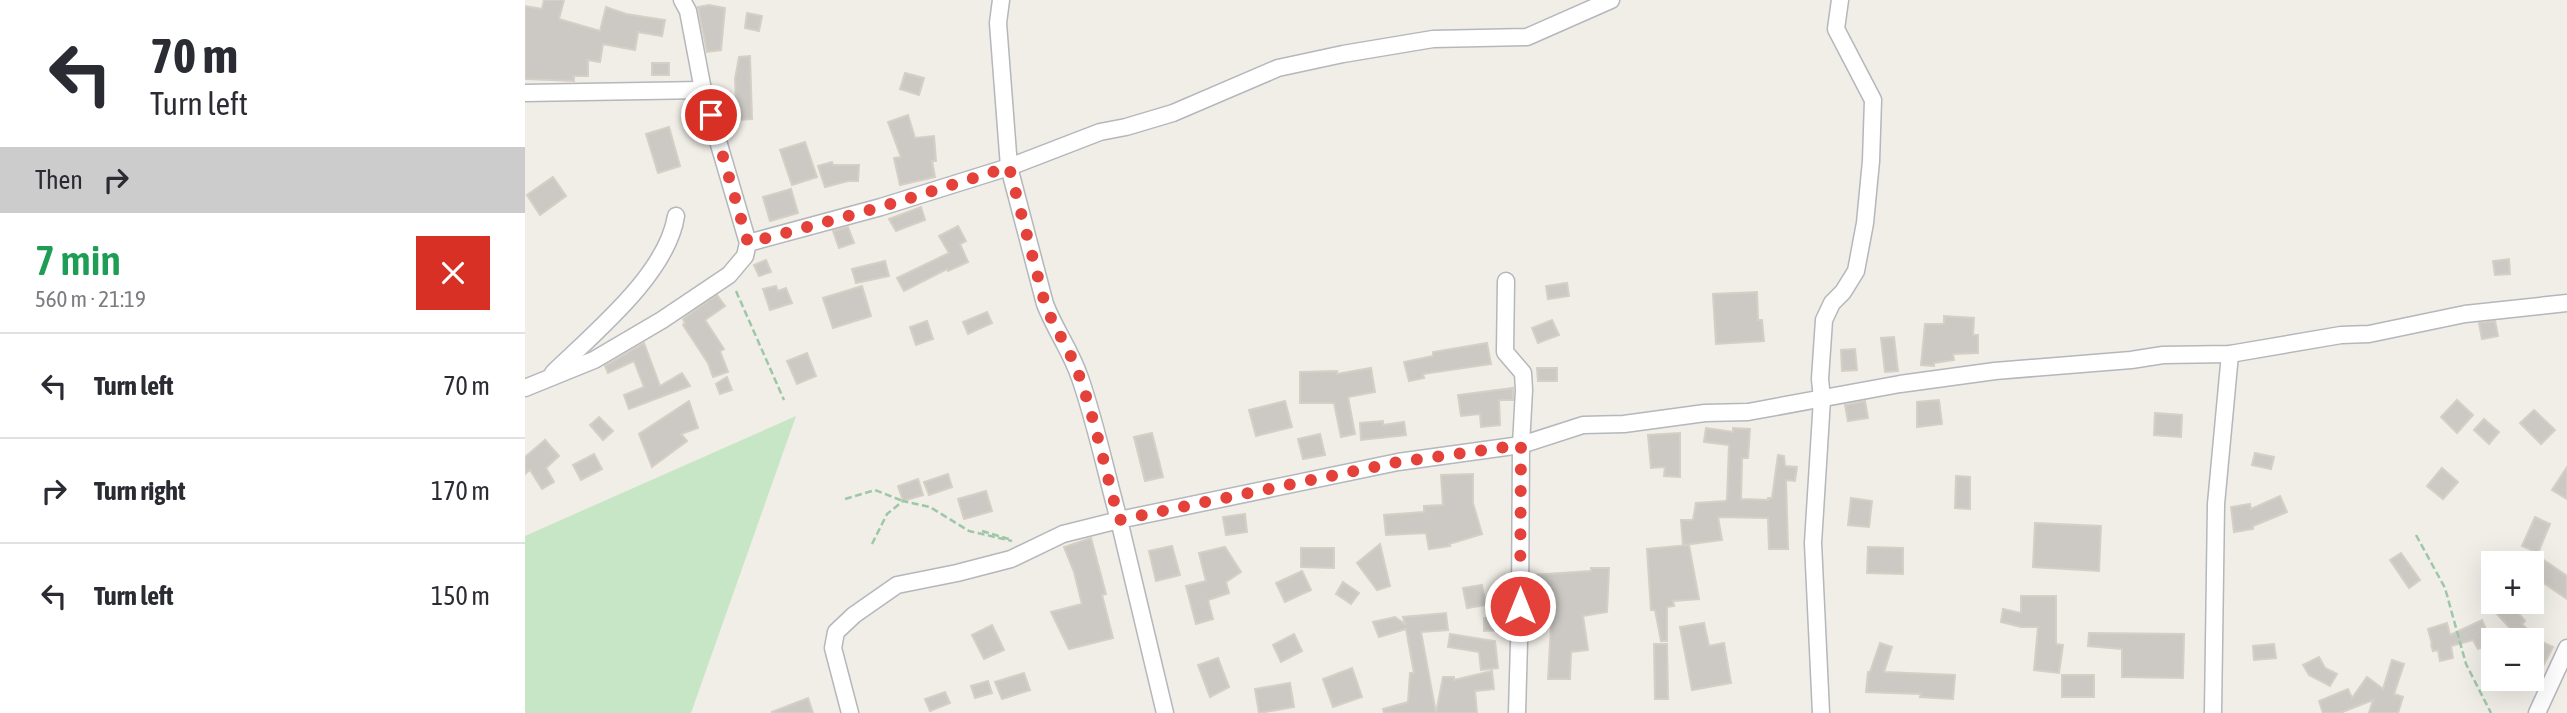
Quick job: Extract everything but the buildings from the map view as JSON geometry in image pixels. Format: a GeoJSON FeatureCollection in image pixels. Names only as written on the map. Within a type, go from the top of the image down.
{"type":"FeatureCollection","features":[{"type":"Feature","properties":{"kind":"street"},"geometry":{"type":"LineString","coordinates":[[525,388],[594,360],[662,320],[729,275],[745,256],[748,243],[703,90],[688,11],[682,0]]}},
{"type":"Feature","properties":{"kind":"street"},"geometry":{"type":"LineString","coordinates":[[1001,0],[998,23],[1009,167],[1045,304],[1052,322],[1069,348],[1081,379],[1119,520],[1165,713]]}},
{"type":"Feature","properties":{"kind":"street"},"geometry":{"type":"LineString","coordinates":[[748,243],[881,207],[1009,167],[1100,132],[1174,113],[1278,68],[1433,39],[1527,37],[1611,0]]}},
{"type":"Feature","properties":{"kind":"street"},"geometry":{"type":"LineString","coordinates":[[1821,713],[1813,543],[1824,320],[1832,303],[1843,292],[1856,271],[1865,223],[1873,100],[1836,29],[1840,0]]}},
{"type":"Feature","properties":{"kind":"street"},"geometry":{"type":"LineString","coordinates":[[525,93],[703,90]]}},
{"type":"Feature","properties":{"kind":"street"},"geometry":{"type":"LineString","coordinates":[[546,380],[605,322],[660,261],[674,231],[676,216]]}},
{"type":"Feature","properties":{"kind":"street"},"geometry":{"type":"LineString","coordinates":[[1506,281],[1505,352],[1523,373],[1517,713]]}},
{"type":"Feature","properties":{"kind":"street"},"geometry":{"type":"LineString","coordinates":[[851,713],[834,648],[836,632],[853,615],[897,585],[1011,559],[1063,534],[1119,520],[1398,462],[1521,445],[1583,425],[1623,424],[1705,413],[1748,412],[1900,384],[1995,371],[2162,355],[2229,354],[2341,335],[2369,334],[2465,314],[2567,303]]}},
{"type":"Feature","properties":{"kind":"street"},"geometry":{"type":"LineString","coordinates":[[2213,713],[2216,504],[2229,354]]}},
{"type":"Feature","properties":{"kind":"street"},"geometry":{"type":"LineString","coordinates":[[2537,713],[2567,648]]}},
{"type":"Feature","properties":{"kind":"path"},"geometry":{"type":"LineString","coordinates":[[729,275],[784,400]]}},
{"type":"Feature","properties":{"kind":"path"},"geometry":{"type":"LineString","coordinates":[[845,499],[875,491],[930,507],[969,531],[1035,547]]}},
{"type":"Feature","properties":{"kind":"path"},"geometry":{"type":"LineString","coordinates":[[872,544],[887,514],[903,501]]}},
{"type":"Feature","properties":{"kind":"path"},"geometry":{"type":"LineString","coordinates":[[982,531],[1035,547]]}},
{"type":"Feature","properties":{"kind":"path"},"geometry":{"type":"LineString","coordinates":[[2416,535],[2445,588],[2466,664],[2491,713]]}},
{"type":"Feature","properties":{"kind":"green space"},"geometry":{"type":"Polygon","coordinates":[[[796,416],[691,713],[525,713],[525,536],[796,416]]]}},
{"type":"Feature","properties":{"kind":"route"},"geometry":{"type":"LineString","coordinates":[[711,115],[748,243],[881,207],[1009,167],[1045,304],[1052,322],[1069,348],[1081,379],[1119,520],[1398,462],[1521,445],[1520,606]]}}]}
